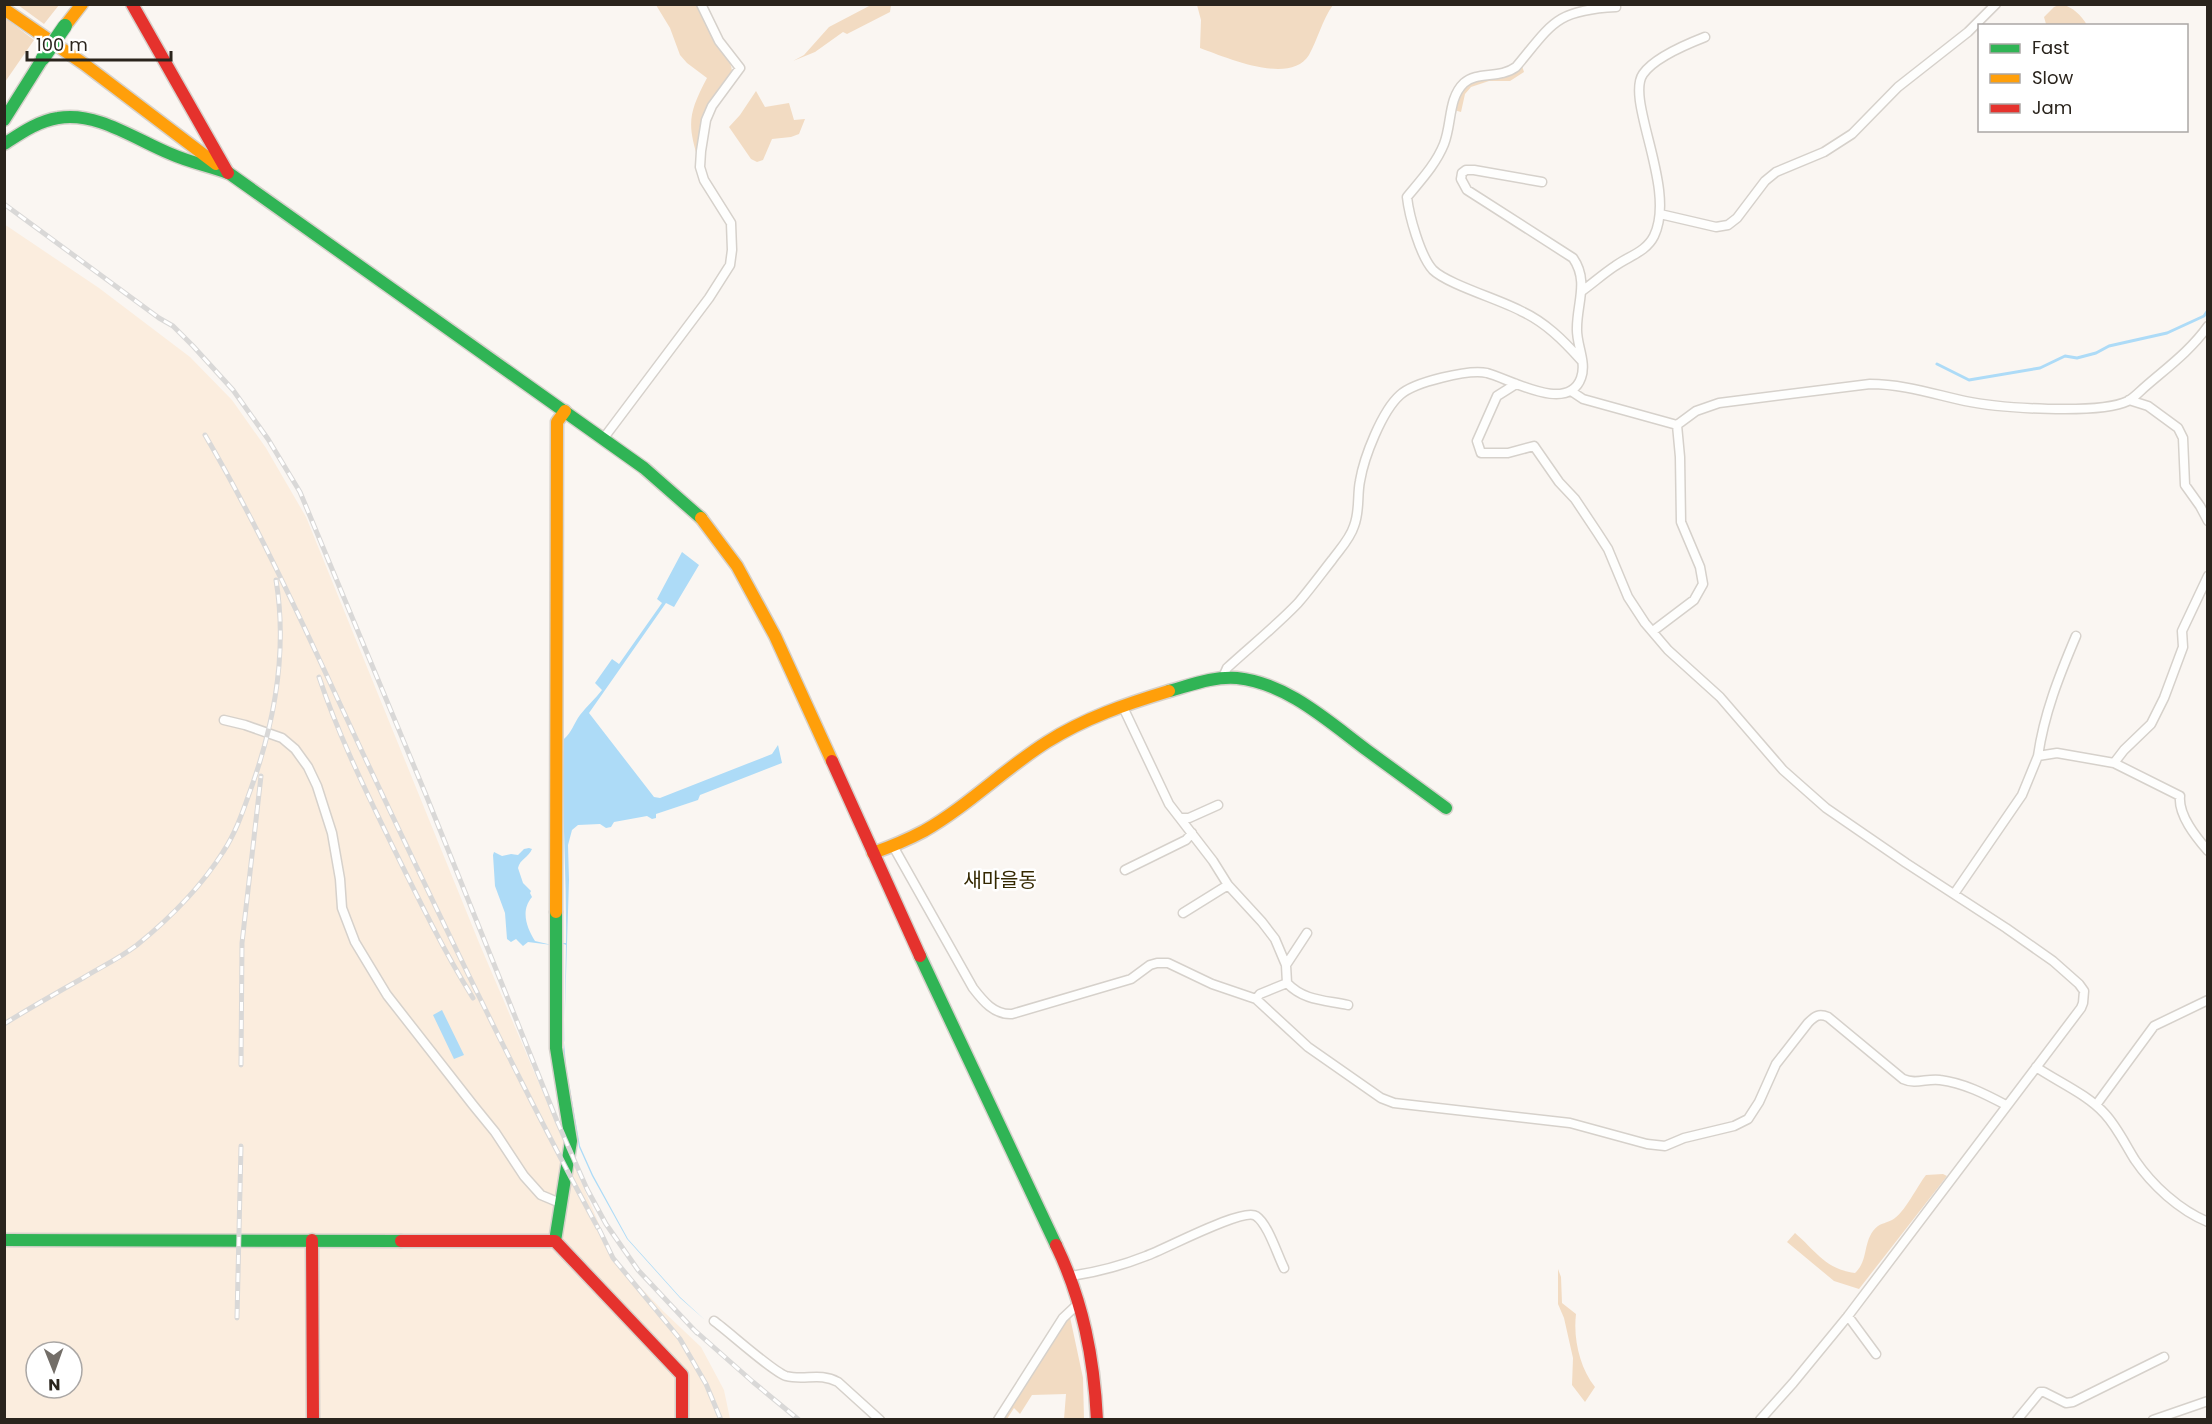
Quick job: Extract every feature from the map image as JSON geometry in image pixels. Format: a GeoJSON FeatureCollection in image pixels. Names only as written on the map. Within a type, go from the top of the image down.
{"type":"FeatureCollection","features":[{"type":"Feature","properties":{"kind":"main road"},"geometry":{"type":"LineString","coordinates":[[4,120],[43,58],[82,4]]}},
{"type":"Feature","properties":{"kind":"main road"},"geometry":{"type":"LineString","coordinates":[[132,4],[228,172]]}},
{"type":"Feature","properties":{"kind":"main road"},"geometry":{"type":"LineString","coordinates":[[4,9],[84,64],[228,172],[644,468],[700,517],[737,566],[774,636],[1071,1276],[1092,1347],[1096,1419]]}},
{"type":"Feature","properties":{"kind":"main road"},"geometry":{"type":"LineString","coordinates":[[4,144],[35,125],[66,116],[102,124],[174,155],[228,172]]}},
{"type":"Feature","properties":{"kind":"main road"},"geometry":{"type":"LineString","coordinates":[[555,1241],[571,1141],[556,1048],[556,422],[565,411]]}},
{"type":"Feature","properties":{"kind":"main road"},"geometry":{"type":"LineString","coordinates":[[873,853],[908,840],[952,811],[1007,768],[1047,741],[1122,705],[1223,677],[1243,678],[1257,682],[1296,700],[1330,722],[1446,808]]}},
{"type":"Feature","properties":{"kind":"main road"},"geometry":{"type":"LineString","coordinates":[[4,1240],[555,1241],[682,1376],[682,1419]]}},
{"type":"Feature","properties":{"kind":"main road"},"geometry":{"type":"LineString","coordinates":[[312,1240],[313,1419]]}},
{"type":"Feature","properties":{"kind":"street"},"geometry":{"type":"LineString","coordinates":[[603,439],[709,298],[730,264],[731,223],[704,180],[700,167],[700,151],[706,120],[740,68],[718,40],[701,4]]}},
{"type":"Feature","properties":{"kind":"street"},"geometry":{"type":"LineString","coordinates":[[1660,214],[1716,227],[1728,225],[1743,211],[1765,181],[1776,172],[1824,152],[1852,134],[1898,87],[1968,32],[1996,4]]}},
{"type":"Feature","properties":{"kind":"street"},"geometry":{"type":"LineString","coordinates":[[1582,360],[1538,320],[1433,270],[1423,253],[1407,197],[1427,173],[1441,151],[1455,98],[1465,81],[1478,76],[1509,72],[1516,67],[1554,21],[1564,16],[1599,8],[1616,7]]}},
{"type":"Feature","properties":{"kind":"street"},"geometry":{"type":"LineString","coordinates":[[1582,291],[1619,263],[1648,245],[1655,234],[1661,205],[1659,177],[1640,94],[1642,75],[1658,61],[1688,43],[1705,37]]}},
{"type":"Feature","properties":{"kind":"street"},"geometry":{"type":"LineString","coordinates":[[1223,677],[1227,668],[1298,603],[1346,542],[1356,517],[1362,468],[1385,416],[1399,395],[1408,389],[1431,382],[1475,372],[1485,373],[1537,392],[1571,391],[1581,379],[1582,360],[1576,331],[1582,275],[1573,258],[1467,190],[1461,179],[1462,173],[1474,170],[1542,182]]}},
{"type":"Feature","properties":{"kind":"street"},"geometry":{"type":"LineString","coordinates":[[1571,391],[1583,399],[1658,422],[1677,425],[1696,411],[1719,403],[1870,384],[1892,384],[1966,402],[2019,408],[2116,405],[2129,400],[2185,353],[2208,326]]}},
{"type":"Feature","properties":{"kind":"street"},"geometry":{"type":"LineString","coordinates":[[1516,384],[1497,396],[1478,441],[1481,453],[1508,453],[1534,446],[1558,482],[1575,499],[1589,519],[1608,549],[1628,597],[1653,631],[1668,650],[1720,697],[1783,770],[1816,801],[1906,864],[2053,961],[2084,991],[2081,1008],[2006,1105],[1967,1161],[1848,1316],[1760,1419]]}},
{"type":"Feature","properties":{"kind":"street"},"geometry":{"type":"LineString","coordinates":[[2129,400],[2148,406],[2181,432],[2185,485],[2208,521]]}},
{"type":"Feature","properties":{"kind":"street"},"geometry":{"type":"LineString","coordinates":[[1653,631],[1694,600],[1703,584],[1700,567],[1681,522],[1677,425]]}},
{"type":"Feature","properties":{"kind":"street"},"geometry":{"type":"LineString","coordinates":[[2114,763],[2151,724],[2164,698],[2183,647],[2182,631],[2208,576]]}},
{"type":"Feature","properties":{"kind":"street"},"geometry":{"type":"LineString","coordinates":[[1954,894],[2022,795],[2038,756],[2051,697],[2076,636]]}},
{"type":"Feature","properties":{"kind":"street"},"geometry":{"type":"LineString","coordinates":[[1122,705],[1169,804],[1228,885],[1275,939],[1286,965],[1287,983],[1295,991],[1309,998],[1348,1005]]}},
{"type":"Feature","properties":{"kind":"street"},"geometry":{"type":"LineString","coordinates":[[225,720],[282,738],[295,749],[308,767],[317,786],[332,833],[342,908],[355,942],[387,995],[472,1105],[495,1131],[524,1176],[541,1195],[560,1203]]}},
{"type":"Feature","properties":{"kind":"street"},"geometry":{"type":"LineString","coordinates":[[2038,756],[2056,753],[2114,763],[2180,796],[2179,804],[2192,831],[2208,851]]}},
{"type":"Feature","properties":{"kind":"street"},"geometry":{"type":"LineString","coordinates":[[1181,818],[1190,818],[1218,805]]}},
{"type":"Feature","properties":{"kind":"street"},"geometry":{"type":"LineString","coordinates":[[1125,870],[1186,840],[1192,833]]}},
{"type":"Feature","properties":{"kind":"street"},"geometry":{"type":"LineString","coordinates":[[892,846],[973,988],[987,1005],[1004,1014],[1012,1014],[1105,988],[1131,979],[1150,965],[1168,963],[1212,984],[1256,999],[1308,1047],[1381,1098],[1394,1103],[1570,1123],[1647,1144],[1665,1146],[1684,1138],[1734,1126],[1748,1119],[1759,1102],[1776,1064],[1808,1023],[1818,1015],[1828,1017],[1911,1083],[1937,1079],[1954,1082],[2006,1105]]}},
{"type":"Feature","properties":{"kind":"street"},"geometry":{"type":"LineString","coordinates":[[1183,913],[1228,885]]}},
{"type":"Feature","properties":{"kind":"street"},"geometry":{"type":"LineString","coordinates":[[1286,965],[1307,933]]}},
{"type":"Feature","properties":{"kind":"street"},"geometry":{"type":"LineString","coordinates":[[1256,999],[1260,994],[1287,983]]}},
{"type":"Feature","properties":{"kind":"street"},"geometry":{"type":"LineString","coordinates":[[2096,1105],[2154,1026],[2207,1002]]}},
{"type":"Feature","properties":{"kind":"street"},"geometry":{"type":"LineString","coordinates":[[2036,1067],[2096,1105],[2105,1114],[2142,1170],[2156,1185],[2190,1214],[2208,1222]]}},
{"type":"Feature","properties":{"kind":"street"},"geometry":{"type":"LineString","coordinates":[[1071,1276],[1112,1268],[1148,1255],[1230,1218],[1248,1214],[1255,1215],[1264,1224],[1284,1268]]}},
{"type":"Feature","properties":{"kind":"street"},"geometry":{"type":"LineString","coordinates":[[998,1419],[1058,1326],[1070,1310],[1080,1302]]}},
{"type":"Feature","properties":{"kind":"street"},"geometry":{"type":"LineString","coordinates":[[1848,1316],[1876,1354]]}},
{"type":"Feature","properties":{"kind":"street"},"geometry":{"type":"LineString","coordinates":[[714,1321],[784,1375],[830,1378],[838,1382],[880,1419]]}},
{"type":"Feature","properties":{"kind":"street"},"geometry":{"type":"LineString","coordinates":[[2018,1419],[2040,1392],[2066,1403],[2073,1402],[2164,1357]]}},
{"type":"Feature","properties":{"kind":"street"},"geometry":{"type":"LineString","coordinates":[[2153,1419],[2208,1401]]}},
{"type":"Feature","properties":{"kind":"shaded area"},"geometry":{"type":"Polygon","coordinates":[[[2061,4],[2069,7],[2086,24],[2046,24],[2044,17],[2054,7],[2061,4]]]}},
{"type":"Feature","properties":{"kind":"shaded area"},"geometry":{"type":"Polygon","coordinates":[[[18,5],[59,5],[44,24],[18,5]]]}},
{"type":"Feature","properties":{"kind":"shaded area"},"geometry":{"type":"Polygon","coordinates":[[[656,5],[698,5],[714,40],[731,64],[732,74],[703,117],[700,126],[699,162],[691,119],[696,101],[707,78],[680,55],[670,28],[656,5]]]}},
{"type":"Feature","properties":{"kind":"shaded area"},"geometry":{"type":"Polygon","coordinates":[[[871,5],[891,5],[890,12],[847,34],[843,32],[815,52],[793,61],[804,55],[829,27],[871,5]]]}},
{"type":"Feature","properties":{"kind":"shaded area"},"geometry":{"type":"Polygon","coordinates":[[[1197,5],[1333,5],[1309,55],[1300,64],[1273,69],[1240,62],[1200,48],[1201,20],[1197,5]]]}},
{"type":"Feature","properties":{"kind":"shaded area"},"geometry":{"type":"Polygon","coordinates":[[[5,18],[34,40],[5,82],[5,18]]]}},
{"type":"Feature","properties":{"kind":"shaded area"},"geometry":{"type":"Polygon","coordinates":[[[1522,66],[1524,72],[1510,81],[1489,81],[1471,87],[1465,94],[1461,112],[1454,110],[1460,91],[1472,80],[1512,73],[1522,66]]]}},
{"type":"Feature","properties":{"kind":"shaded area"},"geometry":{"type":"Polygon","coordinates":[[[756,91],[765,107],[789,103],[794,120],[805,119],[799,134],[772,139],[763,160],[757,162],[751,159],[729,127],[756,91]]]}},
{"type":"Feature","properties":{"kind":"shaded area"},"geometry":{"type":"Polygon","coordinates":[[[4,224],[99,288],[190,357],[232,400],[266,448],[306,517],[480,945],[614,1259],[701,1347],[724,1390],[730,1419],[5,1419],[4,224]]]}},
{"type":"Feature","properties":{"kind":"shaded area"},"geometry":{"type":"Polygon","coordinates":[[[1943,1174],[1947,1176],[1859,1289],[1834,1281],[1787,1242],[1795,1233],[1828,1263],[1836,1268],[1855,1273],[1862,1263],[1870,1236],[1875,1228],[1902,1212],[1926,1175],[1943,1174]]]}},
{"type":"Feature","properties":{"kind":"shaded area"},"geometry":{"type":"Polygon","coordinates":[[[1558,1269],[1561,1277],[1562,1303],[1576,1314],[1579,1353],[1585,1371],[1595,1387],[1585,1402],[1572,1385],[1573,1358],[1564,1318],[1558,1304],[1558,1269]]]}},
{"type":"Feature","properties":{"kind":"shaded area"},"geometry":{"type":"Polygon","coordinates":[[[1070,1317],[1083,1378],[1084,1419],[1064,1419],[1066,1394],[1032,1395],[1020,1414],[1014,1408],[1007,1419],[1003,1420],[1050,1344],[1070,1317]]]}},
{"type":"Feature","properties":{"kind":"water"},"geometry":{"type":"Polygon","coordinates":[[[682,552],[699,565],[674,607],[666,603],[589,713],[654,797],[660,798],[772,754],[778,745],[782,763],[700,795],[698,800],[656,814],[656,818],[652,819],[647,816],[614,822],[611,827],[606,828],[600,824],[578,825],[572,830],[568,845],[565,1019],[566,945],[562,943],[566,943],[564,739],[580,715],[602,690],[595,683],[612,659],[619,664],[662,603],[657,599],[682,552]]]}},
{"type":"Feature","properties":{"kind":"water"},"geometry":{"type":"Polygon","coordinates":[[[524,849],[532,849],[531,852],[518,868],[523,883],[531,891],[532,897],[526,908],[526,919],[535,941],[552,945],[528,942],[523,946],[516,939],[511,942],[507,939],[505,913],[495,886],[493,855],[494,852],[502,856],[518,855],[524,849]]]}},
{"type":"Feature","properties":{"kind":"water"},"geometry":{"type":"Polygon","coordinates":[[[442,1010],[464,1055],[454,1059],[433,1015],[442,1010]]]}},
{"type":"Feature","properties":{"kind":"water"},"geometry":{"type":"Polygon","coordinates":[[[564,1043],[580,1146],[593,1175],[628,1239],[680,1297],[705,1320],[680,1298],[627,1239],[592,1176],[579,1147],[564,1055],[564,1043]]]}},
{"type":"Feature","properties":{"kind":"waterway"},"geometry":{"type":"LineString","coordinates":[[1937,364],[1969,380],[2040,368],[2065,356],[2077,358],[2096,353],[2109,346],[2167,333],[2204,316],[2208,310]]}},
{"type":"Feature","properties":{"kind":"railway"},"geometry":{"type":"LineString","coordinates":[[4,204],[173,326],[233,390],[268,439],[300,492],[426,795],[557,1121],[587,1189],[606,1224],[638,1270],[697,1333]]}},
{"type":"Feature","properties":{"kind":"railway"},"geometry":{"type":"LineString","coordinates":[[205,435],[249,514],[479,996],[598,1228]]}},
{"type":"Feature","properties":{"kind":"railway"},"geometry":{"type":"LineString","coordinates":[[4,1024],[137,945],[195,890],[227,845],[235,831],[258,768],[272,716],[280,635],[276,580]]}},
{"type":"Feature","properties":{"kind":"railway"},"geometry":{"type":"LineString","coordinates":[[319,677],[343,740],[380,821],[430,921],[473,998]]}},
{"type":"Feature","properties":{"kind":"railway"},"geometry":{"type":"LineString","coordinates":[[241,1065],[242,943],[261,776]]}},
{"type":"Feature","properties":{"kind":"railway"},"geometry":{"type":"LineString","coordinates":[[237,1318],[241,1146]]}},
{"type":"Feature","properties":{"kind":"railway"},"geometry":{"type":"LineString","coordinates":[[599,1229],[613,1258],[680,1339],[706,1384],[721,1420]]}},
{"type":"Feature","properties":{"kind":"railway"},"geometry":{"type":"LineString","coordinates":[[692,1328],[799,1420]]}},
{"type":"Feature","properties":{"kind":"traffic: fast"},"geometry":{"type":"LineString","coordinates":[[43,58],[65,26]]}},
{"type":"Feature","properties":{"kind":"traffic: fast"},"geometry":{"type":"LineString","coordinates":[[4,120],[43,58]]}},
{"type":"Feature","properties":{"kind":"traffic: fast"},"geometry":{"type":"LineString","coordinates":[[4,144],[44,122],[73,117],[116,128],[178,157],[228,173]]}},
{"type":"Feature","properties":{"kind":"traffic: fast"},"geometry":{"type":"LineString","coordinates":[[216,164],[644,468],[701,518]]}},
{"type":"Feature","properties":{"kind":"traffic: fast"},"geometry":{"type":"LineString","coordinates":[[1169,691],[1220,678],[1255,681],[1273,687],[1323,716],[1446,808]]}},
{"type":"Feature","properties":{"kind":"traffic: fast"},"geometry":{"type":"LineString","coordinates":[[555,1241],[571,1141],[556,1048],[556,912]]}},
{"type":"Feature","properties":{"kind":"traffic: fast"},"geometry":{"type":"LineString","coordinates":[[920,956],[1056,1245]]}},
{"type":"Feature","properties":{"kind":"traffic: fast"},"geometry":{"type":"LineString","coordinates":[[4,1240],[401,1241]]}},
{"type":"Feature","properties":{"kind":"traffic: slow"},"geometry":{"type":"LineString","coordinates":[[65,26],[82,4]]}},
{"type":"Feature","properties":{"kind":"traffic: slow"},"geometry":{"type":"LineString","coordinates":[[4,9],[84,64],[216,164]]}},
{"type":"Feature","properties":{"kind":"traffic: slow"},"geometry":{"type":"LineString","coordinates":[[556,912],[557,422],[565,411]]}},
{"type":"Feature","properties":{"kind":"traffic: slow"},"geometry":{"type":"LineString","coordinates":[[701,518],[737,566],[775,636],[832,761]]}},
{"type":"Feature","properties":{"kind":"traffic: slow"},"geometry":{"type":"LineString","coordinates":[[873,853],[924,831],[940,821],[1061,733],[1106,712],[1169,691]]}},
{"type":"Feature","properties":{"kind":"traffic: jam"},"geometry":{"type":"LineString","coordinates":[[132,4],[228,173]]}},
{"type":"Feature","properties":{"kind":"traffic: jam"},"geometry":{"type":"LineString","coordinates":[[832,761],[920,956]]}},
{"type":"Feature","properties":{"kind":"traffic: jam"},"geometry":{"type":"LineString","coordinates":[[312,1240],[313,1420]]}},
{"type":"Feature","properties":{"kind":"traffic: jam"},"geometry":{"type":"LineString","coordinates":[[401,1241],[555,1241],[682,1375],[682,1420]]}},
{"type":"Feature","properties":{"kind":"traffic: jam"},"geometry":{"type":"LineString","coordinates":[[1056,1245],[1073,1287],[1086,1330],[1097,1420]]}},
{"type":"Feature","properties":{"kind":"district","name":"새마을동"},"geometry":{"type":"Point","coordinates":[1000,880]}}]}
